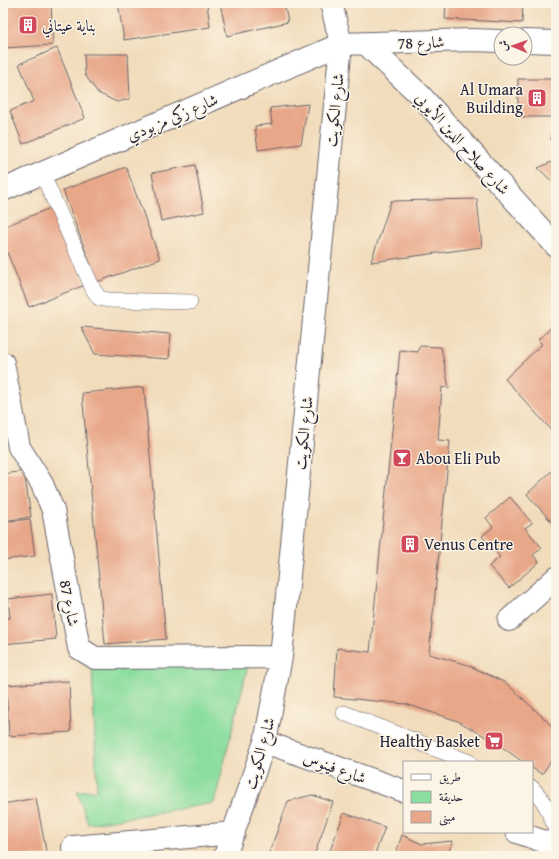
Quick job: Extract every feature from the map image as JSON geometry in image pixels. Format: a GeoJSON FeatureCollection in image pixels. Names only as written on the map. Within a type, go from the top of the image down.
{"type":"FeatureCollection","features":[{"type":"Feature","properties":{"kind":"street","name":"شارع الكويت"},"geometry":{"type":"LineString","coordinates":[[225,856],[265,742],[282,657],[341,44],[331,3]]}},
{"type":"Feature","properties":{"kind":"street","name":"شارع 78"},"geometry":{"type":"LineString","coordinates":[[341,44],[471,40],[493,41]]}},
{"type":"Feature","properties":{"kind":"street"},"geometry":{"type":"LineString","coordinates":[[533,41],[556,42]]}},
{"type":"Feature","properties":{"kind":"street","name":"شارع زكي مزبودي"},"geometry":{"type":"LineString","coordinates":[[3,190],[341,44]]}},
{"type":"Feature","properties":{"kind":"street","name":"شارع صلاح الدين الأيوبي"},"geometry":{"type":"LineString","coordinates":[[366,44],[420,96],[556,246]]}},
{"type":"Feature","properties":{"kind":"street","name":"شارع 87"},"geometry":{"type":"LineString","coordinates":[[4,369],[11,449],[42,484],[53,510],[79,648],[94,658],[282,657]]}},
{"type":"Feature","properties":{"kind":"street"},"geometry":{"type":"LineString","coordinates":[[509,620],[556,578]]}},
{"type":"Feature","properties":{"kind":"street","name":"شارع فينوس"},"geometry":{"type":"LineString","coordinates":[[265,742],[403,792]]}},
{"type":"Feature","properties":{"kind":"street"},"geometry":{"type":"LineString","coordinates":[[73,847],[234,833]]}},
{"type":"Feature","properties":{"kind":"street"},"geometry":{"type":"LineString","coordinates":[[520,833],[556,846]]}},
{"type":"Feature","properties":{"kind":"lane"},"geometry":{"type":"LineString","coordinates":[[42,173],[93,289],[99,298],[108,300],[190,302]]}},
{"type":"Feature","properties":{"kind":"lane"},"geometry":{"type":"LineString","coordinates":[[344,713],[466,761]]}},
{"type":"Feature","properties":{"kind":"lane"},"geometry":{"type":"LineString","coordinates":[[533,789],[542,798],[556,831]]}},
{"type":"Feature","properties":{"kind":"green space"},"geometry":{"type":"Polygon","coordinates":[[[249,662],[214,803],[88,824],[77,791],[97,790],[92,667],[249,662]]]}},
{"type":"Feature","properties":{"kind":"building","name":"بناية عيتاني"},"geometry":{"type":"Polygon","coordinates":[[[51,3],[53,45],[3,48],[3,4],[51,3]]]}},
{"type":"Feature","properties":{"kind":"building"},"geometry":{"type":"Polygon","coordinates":[[[118,3],[207,3],[210,27],[124,40],[118,3]]]}},
{"type":"Feature","properties":{"kind":"building"},"geometry":{"type":"Polygon","coordinates":[[[220,3],[284,3],[288,22],[227,36],[220,3]]]}},
{"type":"Feature","properties":{"kind":"building"},"geometry":{"type":"Polygon","coordinates":[[[446,3],[523,3],[522,23],[445,19],[446,3]]]}},
{"type":"Feature","properties":{"kind":"building"},"geometry":{"type":"Polygon","coordinates":[[[556,3],[556,6],[544,4],[556,3]]]}},
{"type":"Feature","properties":{"kind":"building"},"geometry":{"type":"Polygon","coordinates":[[[57,48],[85,118],[23,144],[10,111],[34,101],[19,64],[57,48]]]}},
{"type":"Feature","properties":{"kind":"building"},"geometry":{"type":"Polygon","coordinates":[[[84,54],[128,54],[130,99],[117,102],[98,93],[85,75],[84,54]]]}},
{"type":"Feature","properties":{"kind":"building","name":"Al Umara Building"},"geometry":{"type":"Polygon","coordinates":[[[518,79],[556,79],[556,140],[551,140],[552,117],[518,117],[518,79]]]}},
{"type":"Feature","properties":{"kind":"building"},"geometry":{"type":"Polygon","coordinates":[[[308,104],[301,144],[258,150],[255,126],[272,124],[270,108],[308,104]]]}},
{"type":"Feature","properties":{"kind":"building"},"geometry":{"type":"Polygon","coordinates":[[[556,160],[556,185],[538,168],[556,160]]]}},
{"type":"Feature","properties":{"kind":"building"},"geometry":{"type":"Polygon","coordinates":[[[195,165],[204,212],[161,221],[152,173],[195,165]]]}},
{"type":"Feature","properties":{"kind":"building"},"geometry":{"type":"Polygon","coordinates":[[[126,167],[160,259],[97,282],[63,190],[126,167]]]}},
{"type":"Feature","properties":{"kind":"building"},"geometry":{"type":"Polygon","coordinates":[[[477,199],[482,247],[371,262],[391,201],[477,199]]]}},
{"type":"Feature","properties":{"kind":"building"},"geometry":{"type":"Polygon","coordinates":[[[53,207],[85,285],[29,307],[3,242],[3,227],[53,207]]]}},
{"type":"Feature","properties":{"kind":"building"},"geometry":{"type":"Polygon","coordinates":[[[556,323],[556,432],[554,433],[505,379],[542,344],[538,340],[556,323]]]}},
{"type":"Feature","properties":{"kind":"building"},"geometry":{"type":"Polygon","coordinates":[[[81,327],[171,334],[169,359],[95,354],[81,327]]]}},
{"type":"Feature","properties":{"kind":"building","name":"Venus Centre"},"geometry":{"type":"Polygon","coordinates":[[[419,346],[441,347],[449,388],[442,387],[438,440],[450,441],[429,654],[468,665],[506,683],[548,722],[556,732],[556,754],[542,774],[533,769],[533,761],[522,761],[495,742],[458,721],[406,704],[334,697],[337,648],[370,652],[400,350],[418,352],[419,346]]]}},
{"type":"Feature","properties":{"kind":"building"},"geometry":{"type":"Polygon","coordinates":[[[144,387],[166,639],[105,644],[82,393],[144,387]]]}},
{"type":"Feature","properties":{"kind":"building"},"geometry":{"type":"Polygon","coordinates":[[[556,467],[556,527],[527,494],[556,467]]]}},
{"type":"Feature","properties":{"kind":"building"},"geometry":{"type":"Polygon","coordinates":[[[24,471],[31,517],[3,521],[3,474],[24,471]]]}},
{"type":"Feature","properties":{"kind":"building"},"geometry":{"type":"Polygon","coordinates":[[[510,497],[532,523],[525,528],[542,548],[533,555],[539,562],[509,588],[489,566],[500,557],[482,536],[493,527],[486,518],[510,497]]]}},
{"type":"Feature","properties":{"kind":"building"},"geometry":{"type":"Polygon","coordinates":[[[30,519],[35,556],[3,560],[3,522],[30,519]]]}},
{"type":"Feature","properties":{"kind":"building"},"geometry":{"type":"Polygon","coordinates":[[[52,594],[56,639],[3,644],[3,619],[10,618],[8,599],[52,594]]]}},
{"type":"Feature","properties":{"kind":"building"},"geometry":{"type":"Polygon","coordinates":[[[69,681],[71,732],[9,736],[6,685],[69,681]]]}},
{"type":"Feature","properties":{"kind":"building"},"geometry":{"type":"Polygon","coordinates":[[[312,795],[333,802],[314,856],[268,856],[288,801],[312,795]]]}},
{"type":"Feature","properties":{"kind":"building"},"geometry":{"type":"Polygon","coordinates":[[[36,798],[47,856],[3,856],[3,804],[36,798]]]}},
{"type":"Feature","properties":{"kind":"building"},"geometry":{"type":"Polygon","coordinates":[[[344,813],[385,827],[374,856],[328,856],[344,813]]]}},
{"type":"Feature","properties":{"kind":"building"},"geometry":{"type":"Polygon","coordinates":[[[402,835],[422,844],[453,841],[447,856],[395,856],[402,835]]]}},
{"type":"Feature","properties":{"kind":"place","name":"بناية عيتاني"},"geometry":{"type":"Point","coordinates":[28,25]}},
{"type":"Feature","properties":{"kind":"place","name":"Al Umara Building"},"geometry":{"type":"Point","coordinates":[537,98]}},
{"type":"Feature","properties":{"kind":"place","name":"Abou Eli Pub"},"geometry":{"type":"Point","coordinates":[402,458]}},
{"type":"Feature","properties":{"kind":"place","name":"Venus Centre"},"geometry":{"type":"Point","coordinates":[410,544]}},
{"type":"Feature","properties":{"kind":"place","name":"Healthy Basket"},"geometry":{"type":"Point","coordinates":[494,741]}}]}
